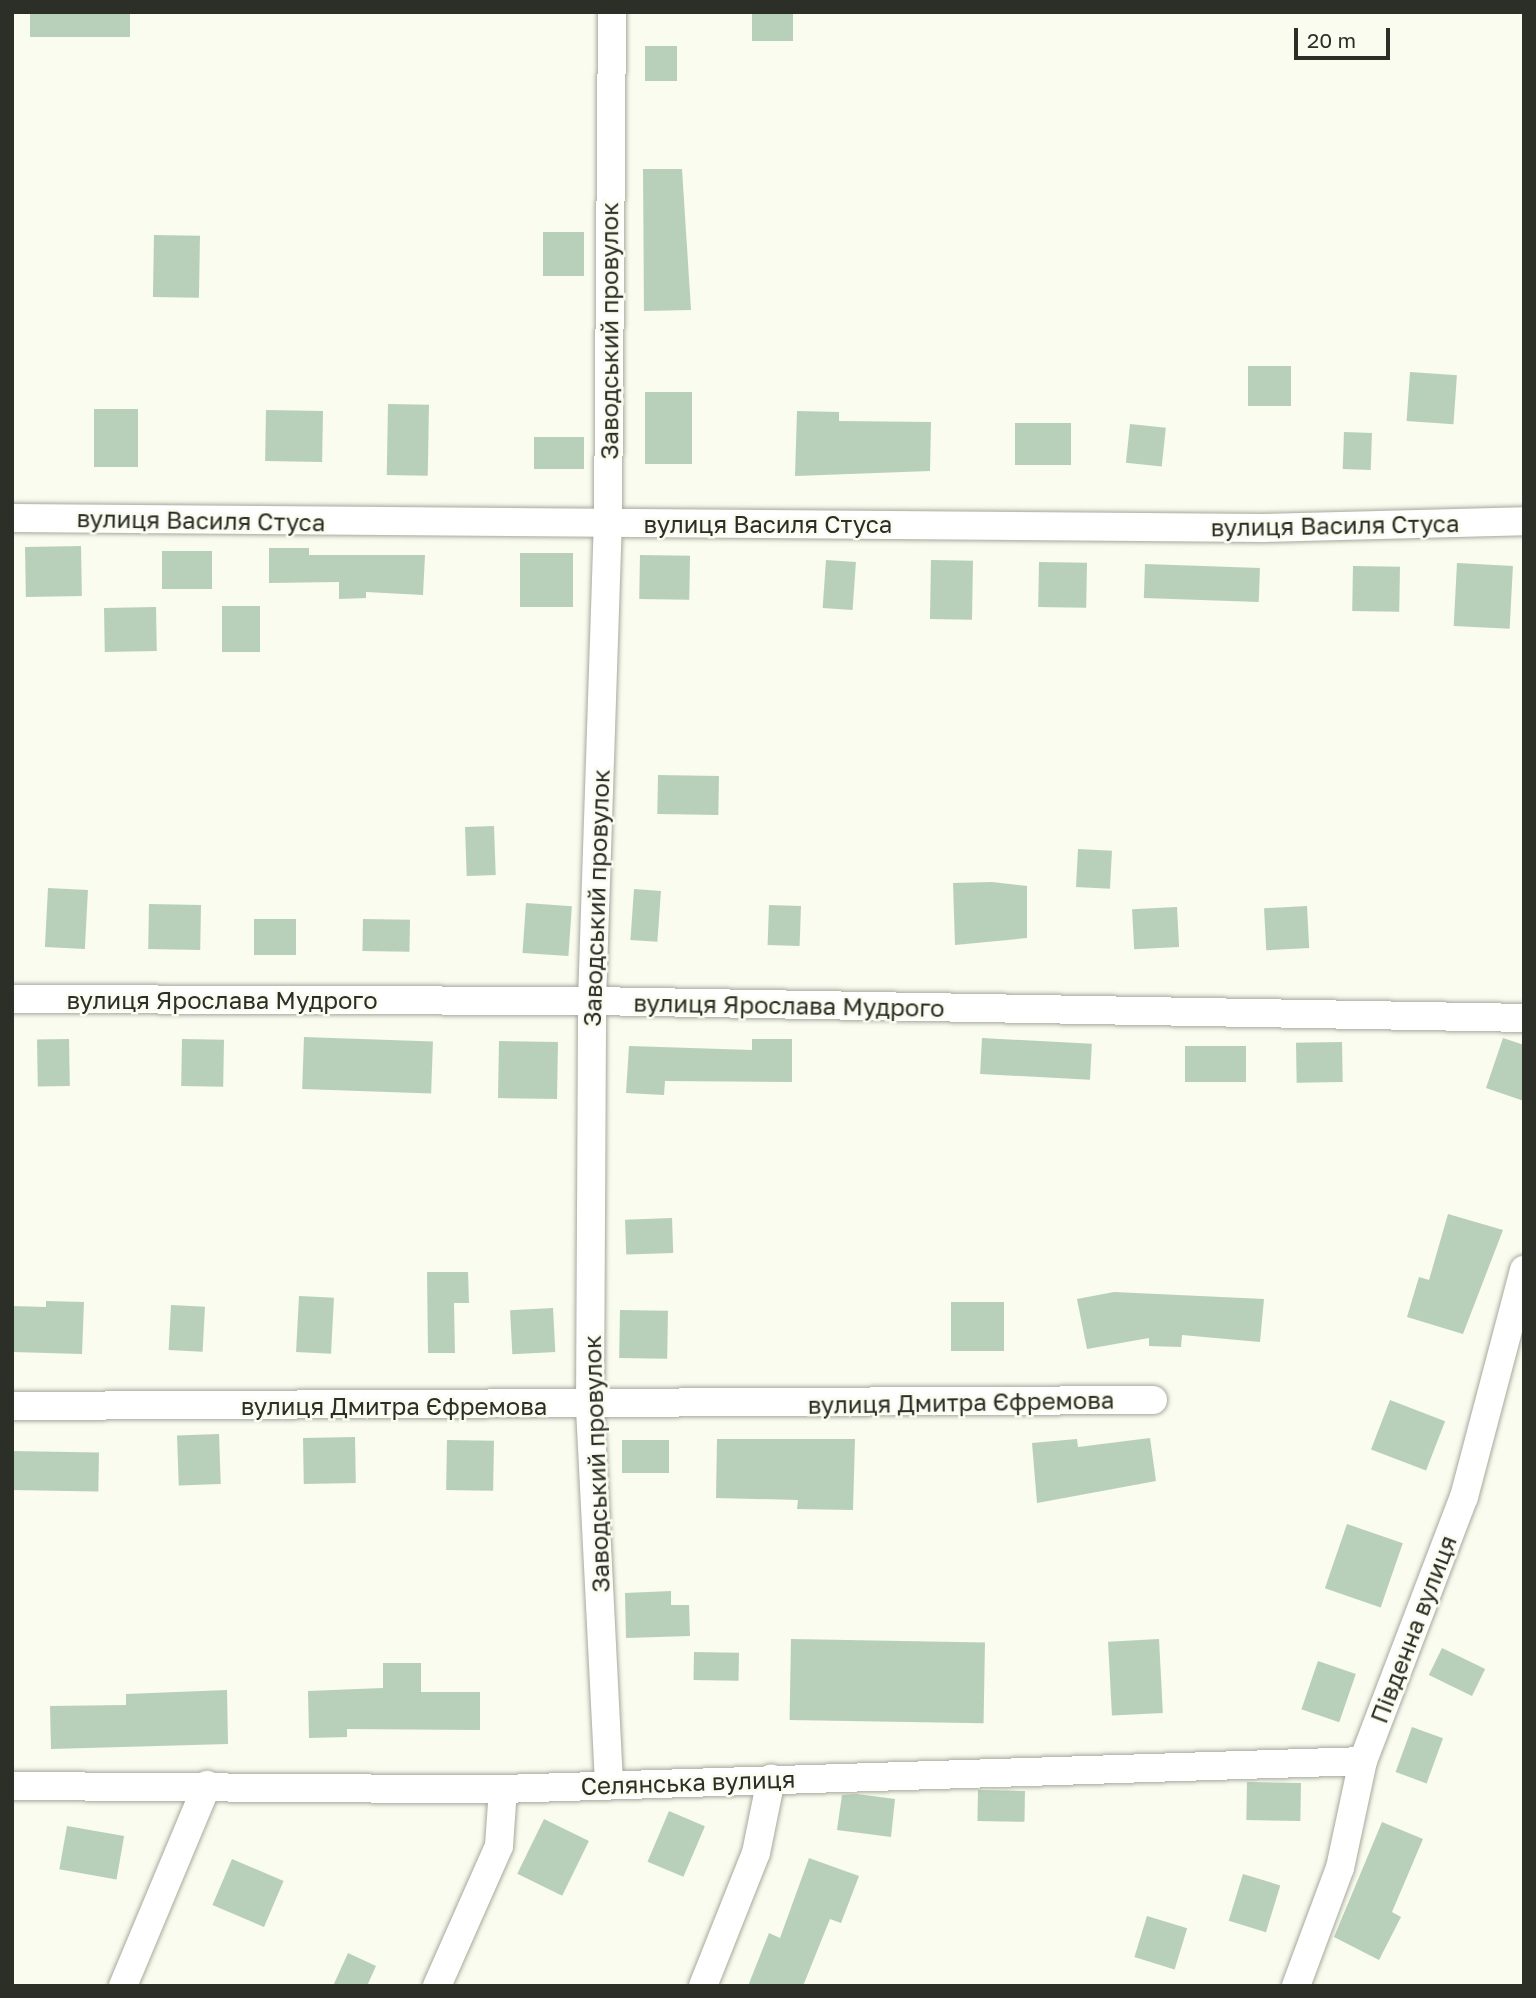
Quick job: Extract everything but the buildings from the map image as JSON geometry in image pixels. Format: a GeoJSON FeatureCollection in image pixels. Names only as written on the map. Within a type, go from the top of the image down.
{"type":"FeatureCollection","features":[{"type":"Feature","properties":{"kind":"street","name":"Заводський провулок"},"geometry":{"type":"LineString","coordinates":[[609,1783],[590,1406],[592,1001],[608,523],[612,12]]}},
{"type":"Feature","properties":{"kind":"street","name":"вулиця Василя Стуса"},"geometry":{"type":"LineString","coordinates":[[12,518],[1263,527],[1524,521]]}},
{"type":"Feature","properties":{"kind":"street","name":"вулиця Ярослава Мудрого"},"geometry":{"type":"LineString","coordinates":[[12,999],[592,1001],[1524,1018]]}},
{"type":"Feature","properties":{"kind":"street","name":"Південна вулиця"},"geometry":{"type":"LineString","coordinates":[[1296,1986],[1340,1868],[1363,1761],[1464,1497],[1524,1270]]}},
{"type":"Feature","properties":{"kind":"street","name":"вулиця Дмитра Єфремова"},"geometry":{"type":"LineString","coordinates":[[12,1406],[590,1406],[1153,1400]]}},
{"type":"Feature","properties":{"kind":"street","name":"Селянська вулиця"},"geometry":{"type":"LineString","coordinates":[[12,1786],[207,1785],[503,1789],[609,1783],[1363,1761]]}},
{"type":"Feature","properties":{"kind":"street"},"geometry":{"type":"LineString","coordinates":[[703,1986],[756,1853],[771,1779]]}},
{"type":"Feature","properties":{"kind":"street"},"geometry":{"type":"LineString","coordinates":[[123,1986],[207,1785]]}},
{"type":"Feature","properties":{"kind":"street"},"geometry":{"type":"LineString","coordinates":[[437,1986],[499,1846],[503,1789]]}}]}
